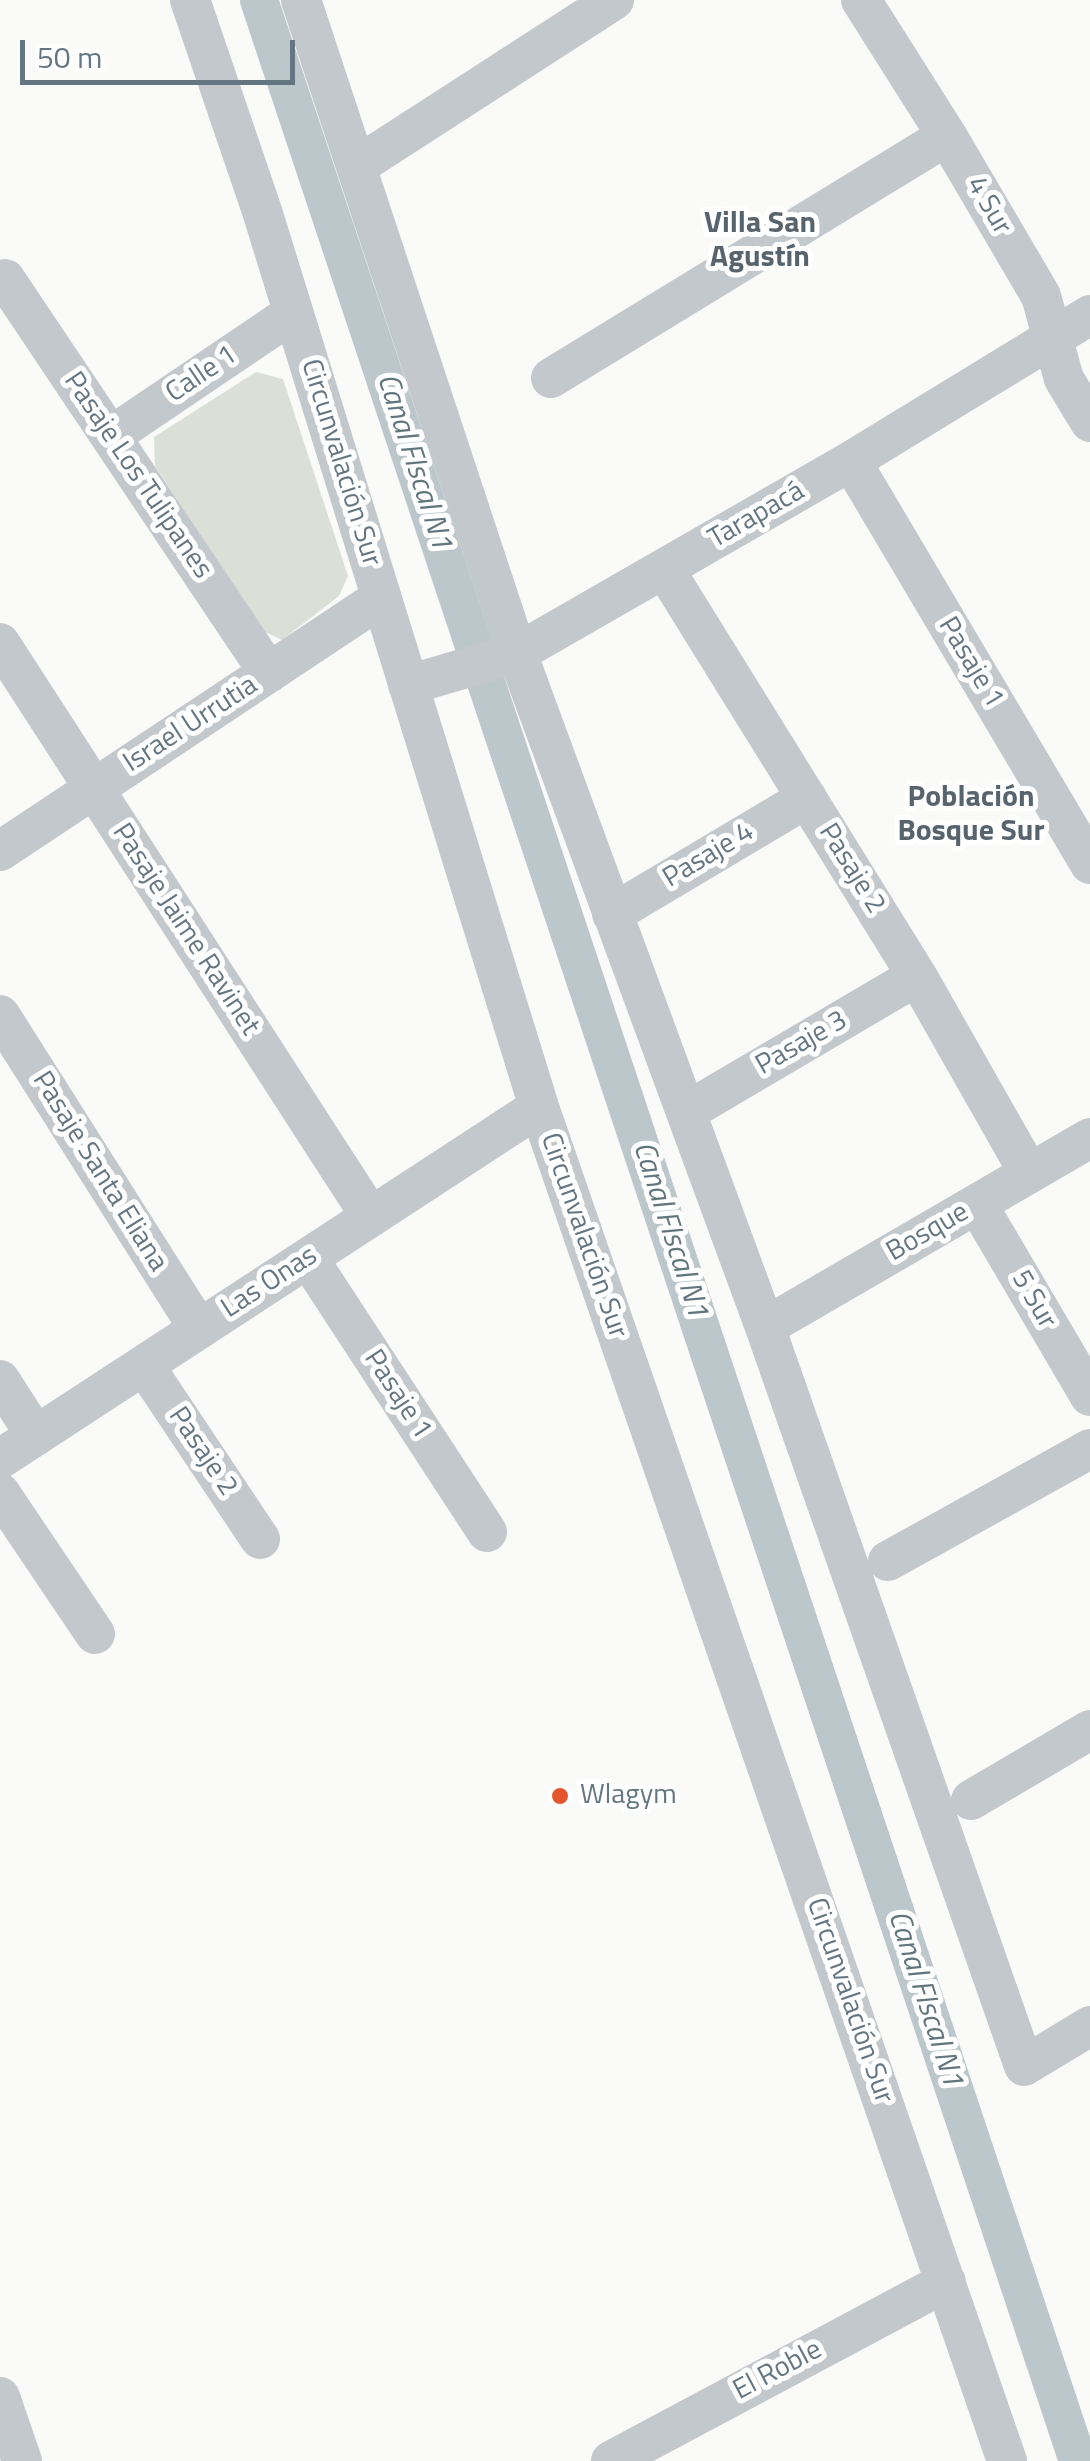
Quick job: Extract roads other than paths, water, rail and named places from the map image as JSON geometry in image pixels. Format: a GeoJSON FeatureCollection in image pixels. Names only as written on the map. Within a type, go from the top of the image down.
{"type":"FeatureCollection","features":[{"type":"Feature","properties":{"kind":"street","name":"Circunvalación Sur"},"geometry":{"type":"LineString","coordinates":[[190,0],[382,598],[417,682],[539,1107],[1008,2461]]}},
{"type":"Feature","properties":{"kind":"street"},"geometry":{"type":"LineString","coordinates":[[301,0],[357,166],[506,656],[612,914],[765,1327],[1024,2066],[1090,2026]]}},
{"type":"Feature","properties":{"kind":"street"},"geometry":{"type":"LineString","coordinates":[[357,166],[614,0]]}},
{"type":"Feature","properties":{"kind":"street","name":"4 Sur"},"geometry":{"type":"LineString","coordinates":[[861,0],[1041,296],[1064,379],[1090,422]]}},
{"type":"Feature","properties":{"kind":"street"},"geometry":{"type":"LineString","coordinates":[[551,378],[947,136]]}},
{"type":"Feature","properties":{"kind":"street","name":"Pasaje Los Tulipanes"},"geometry":{"type":"LineString","coordinates":[[5,279],[269,673]]}},
{"type":"Feature","properties":{"kind":"street","name":"Calle 1"},"geometry":{"type":"LineString","coordinates":[[111,436],[293,313]]}},
{"type":"Feature","properties":{"kind":"street","name":"Tarapacá"},"geometry":{"type":"LineString","coordinates":[[417,682],[506,656],[665,570],[1090,316]]}},
{"type":"Feature","properties":{"kind":"street","name":"Pasaje 1"},"geometry":{"type":"LineString","coordinates":[[851,461],[1090,864]]}},
{"type":"Feature","properties":{"kind":"street","name":"Pasaje 2"},"geometry":{"type":"LineString","coordinates":[[665,570],[917,976],[1029,1173]]}},
{"type":"Feature","properties":{"kind":"street","name":"Israel Urrutia"},"geometry":{"type":"LineString","coordinates":[[0,851],[382,598]]}},
{"type":"Feature","properties":{"kind":"street","name":"Pasaje Jaime Ravinet"},"geometry":{"type":"LineString","coordinates":[[0,643],[371,1217]]}},
{"type":"Feature","properties":{"kind":"street","name":"Pasaje 4"},"geometry":{"type":"LineString","coordinates":[[612,914],[807,798]]}},
{"type":"Feature","properties":{"kind":"street","name":"Pasaje 3"},"geometry":{"type":"LineString","coordinates":[[686,1112],[917,976]]}},
{"type":"Feature","properties":{"kind":"street","name":"Pasaje Santa Eliana"},"geometry":{"type":"LineString","coordinates":[[0,1016],[199,1329]]}},
{"type":"Feature","properties":{"kind":"street","name":"Las Onas"},"geometry":{"type":"LineString","coordinates":[[0,1459],[539,1107]]}},
{"type":"Feature","properties":{"kind":"street","name":"Bosque"},"geometry":{"type":"LineString","coordinates":[[765,1327],[1090,1138]]}},
{"type":"Feature","properties":{"kind":"street","name":"5 Sur"},"geometry":{"type":"LineString","coordinates":[[977,1204],[1090,1396]]}},
{"type":"Feature","properties":{"kind":"street","name":"Pasaje 1"},"geometry":{"type":"LineString","coordinates":[[308,1258],[486,1532]]}},
{"type":"Feature","properties":{"kind":"street","name":"Pasaje 2"},"geometry":{"type":"LineString","coordinates":[[144,1365],[260,1539]]}},
{"type":"Feature","properties":{"kind":"street"},"geometry":{"type":"LineString","coordinates":[[0,1380],[36,1436]]}},
{"type":"Feature","properties":{"kind":"street"},"geometry":{"type":"LineString","coordinates":[[888,1561],[1090,1449]]}},
{"type":"Feature","properties":{"kind":"street"},"geometry":{"type":"LineString","coordinates":[[0,1493],[96,1634]]}},
{"type":"Feature","properties":{"kind":"street"},"geometry":{"type":"LineString","coordinates":[[971,1800],[1090,1730]]}},
{"type":"Feature","properties":{"kind":"street","name":"El Roble"},"geometry":{"type":"LineString","coordinates":[[611,2461],[946,2282]]}},
{"type":"Feature","properties":{"kind":"street"},"geometry":{"type":"LineString","coordinates":[[0,2397],[22,2461]]}},
{"type":"Feature","properties":{"kind":"waterway","name":"Canal FIscal N1"},"geometry":{"type":"LineString","coordinates":[[259,0],[1078,2461]]}},
{"type":"Feature","properties":{"kind":"place","name":"Wlagym"},"geometry":{"type":"Point","coordinates":[560,1796]}},
{"type":"Feature","properties":{"kind":"district","name":"Villa San Agustín"},"geometry":{"type":"Point","coordinates":[760,242]}},
{"type":"Feature","properties":{"kind":"district","name":"Población Bosque Sur"},"geometry":{"type":"Point","coordinates":[971,816]}}]}
